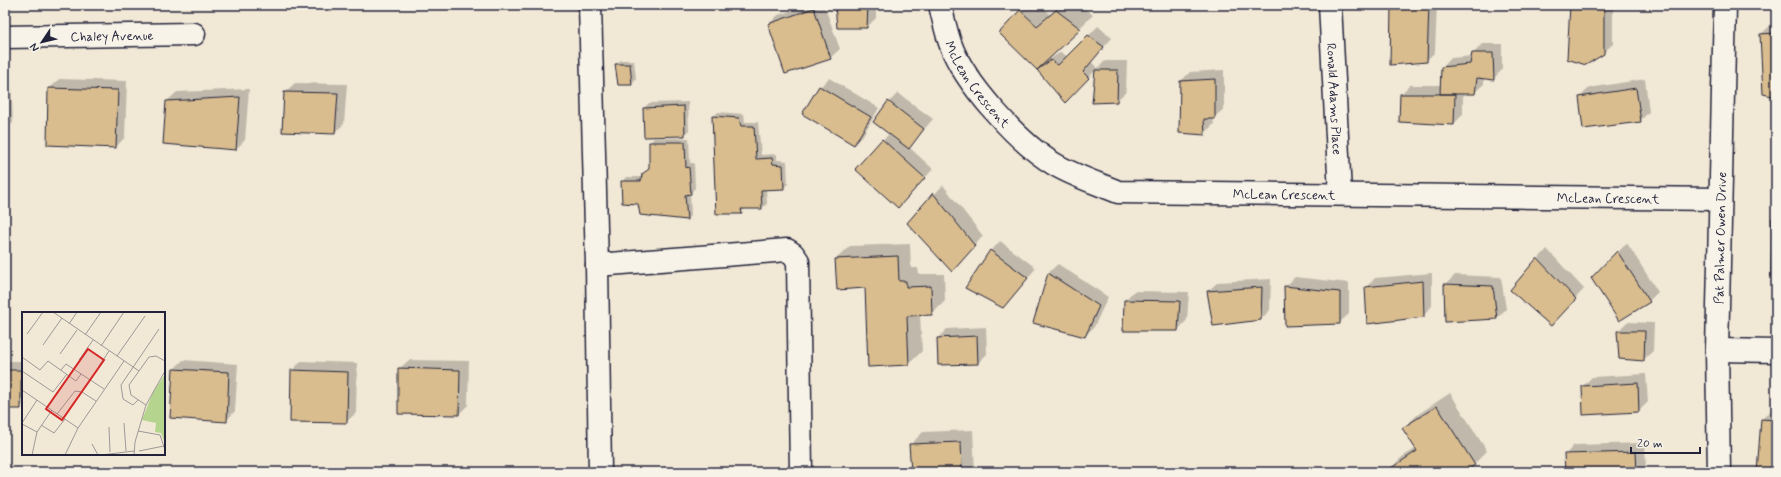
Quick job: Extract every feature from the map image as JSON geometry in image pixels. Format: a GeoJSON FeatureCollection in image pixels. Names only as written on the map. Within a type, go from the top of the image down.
{"type":"FeatureCollection","features":[{"type":"Feature","properties":{"kind":"street"},"geometry":{"type":"LineString","coordinates":[[590,5],[597,265],[600,472]]}},
{"type":"Feature","properties":{"kind":"street","name":"McLean Crescent"},"geometry":{"type":"LineString","coordinates":[[940,5],[950,44],[971,79],[991,107],[1023,142],[1055,164],[1118,192],[1340,193],[1720,199]]}},
{"type":"Feature","properties":{"kind":"street","name":"Ronald Adams Place"},"geometry":{"type":"LineString","coordinates":[[1330,5],[1340,193]]}},
{"type":"Feature","properties":{"kind":"street","name":"Pat Palmer Owen Drive"},"geometry":{"type":"LineString","coordinates":[[1719,472],[1717,350],[1725,5]]}},
{"type":"Feature","properties":{"kind":"street","name":"Chaley Avenue"},"geometry":{"type":"LineString","coordinates":[[5,37],[194,34]]}},
{"type":"Feature","properties":{"kind":"street"},"geometry":{"type":"LineString","coordinates":[[597,265],[786,250],[793,254],[798,261],[801,472]]}},
{"type":"Feature","properties":{"kind":"street"},"geometry":{"type":"LineString","coordinates":[[1717,350],[1776,351]]}},
{"type":"Feature","properties":{"kind":"building"},"geometry":{"type":"Polygon","coordinates":[[[835,5],[868,5],[867,28],[837,28],[835,5]]]}},
{"type":"Feature","properties":{"kind":"building"},"geometry":{"type":"Polygon","coordinates":[[[1391,5],[1429,5],[1427,62],[1390,65],[1391,5]]]}},
{"type":"Feature","properties":{"kind":"building"},"geometry":{"type":"Polygon","coordinates":[[[1570,5],[1604,6],[1604,54],[1586,65],[1567,59],[1570,5]]]}},
{"type":"Feature","properties":{"kind":"building"},"geometry":{"type":"Polygon","coordinates":[[[814,8],[831,59],[785,74],[768,24],[814,8]]]}},
{"type":"Feature","properties":{"kind":"building"},"geometry":{"type":"Polygon","coordinates":[[[1020,10],[1037,26],[1056,10],[1081,29],[1037,70],[999,33],[1020,10]]]}},
{"type":"Feature","properties":{"kind":"building"},"geometry":{"type":"Polygon","coordinates":[[[1776,33],[1776,97],[1763,94],[1760,34],[1776,33]]]}},
{"type":"Feature","properties":{"kind":"building"},"geometry":{"type":"Polygon","coordinates":[[[1088,35],[1104,47],[1083,72],[1089,78],[1065,103],[1037,70],[1051,60],[1058,65],[1088,35]]]}},
{"type":"Feature","properties":{"kind":"building"},"geometry":{"type":"Polygon","coordinates":[[[1472,53],[1493,53],[1494,80],[1477,78],[1475,94],[1440,94],[1441,67],[1470,64],[1472,53]]]}},
{"type":"Feature","properties":{"kind":"building"},"geometry":{"type":"Polygon","coordinates":[[[615,64],[630,64],[632,85],[618,85],[615,64]]]}},
{"type":"Feature","properties":{"kind":"building"},"geometry":{"type":"Polygon","coordinates":[[[1095,70],[1118,70],[1117,102],[1092,103],[1095,70]]]}},
{"type":"Feature","properties":{"kind":"building"},"geometry":{"type":"Polygon","coordinates":[[[1215,79],[1215,119],[1204,119],[1205,135],[1179,133],[1180,81],[1215,79]]]}},
{"type":"Feature","properties":{"kind":"building"},"geometry":{"type":"Polygon","coordinates":[[[819,86],[871,117],[854,145],[802,114],[819,86]]]}},
{"type":"Feature","properties":{"kind":"building"},"geometry":{"type":"Polygon","coordinates":[[[48,88],[118,90],[116,148],[47,145],[48,88]]]}},
{"type":"Feature","properties":{"kind":"building"},"geometry":{"type":"Polygon","coordinates":[[[1636,88],[1641,122],[1583,129],[1579,97],[1636,88]]]}},
{"type":"Feature","properties":{"kind":"building"},"geometry":{"type":"Polygon","coordinates":[[[284,92],[338,93],[335,134],[282,132],[284,92]]]}},
{"type":"Feature","properties":{"kind":"building"},"geometry":{"type":"Polygon","coordinates":[[[1400,94],[1455,94],[1454,125],[1399,122],[1400,94]]]}},
{"type":"Feature","properties":{"kind":"building"},"geometry":{"type":"Polygon","coordinates":[[[240,97],[236,150],[163,144],[166,101],[240,97]]]}},
{"type":"Feature","properties":{"kind":"building"},"geometry":{"type":"Polygon","coordinates":[[[888,101],[924,129],[909,149],[873,122],[888,101]]]}},
{"type":"Feature","properties":{"kind":"building"},"geometry":{"type":"Polygon","coordinates":[[[684,106],[685,136],[644,137],[643,108],[684,106]]]}},
{"type":"Feature","properties":{"kind":"building"},"geometry":{"type":"Polygon","coordinates":[[[712,116],[739,118],[741,126],[754,126],[756,159],[772,158],[773,164],[783,165],[784,189],[761,190],[762,209],[741,209],[742,214],[716,214],[712,116]]]}},
{"type":"Feature","properties":{"kind":"building"},"geometry":{"type":"Polygon","coordinates":[[[882,139],[925,178],[898,208],[855,169],[882,139]]]}},
{"type":"Feature","properties":{"kind":"building"},"geometry":{"type":"Polygon","coordinates":[[[649,142],[685,142],[686,168],[689,167],[691,194],[685,195],[687,220],[640,215],[638,204],[622,203],[621,181],[641,181],[642,174],[649,169],[649,142]]]}},
{"type":"Feature","properties":{"kind":"building"},"geometry":{"type":"Polygon","coordinates":[[[933,193],[975,246],[952,272],[907,223],[933,193]]]}},
{"type":"Feature","properties":{"kind":"building"},"geometry":{"type":"Polygon","coordinates":[[[1776,217],[1776,276],[1771,277],[1772,218],[1776,217]]]}},
{"type":"Feature","properties":{"kind":"building"},"geometry":{"type":"Polygon","coordinates":[[[990,250],[1028,278],[1003,308],[965,288],[990,250]]]}},
{"type":"Feature","properties":{"kind":"building"},"geometry":{"type":"Polygon","coordinates":[[[1617,251],[1650,302],[1619,321],[1591,278],[1617,251]]]}},
{"type":"Feature","properties":{"kind":"building"},"geometry":{"type":"Polygon","coordinates":[[[898,256],[899,281],[906,281],[906,287],[931,286],[932,315],[907,316],[909,365],[868,367],[865,288],[837,290],[835,259],[898,256]]]}},
{"type":"Feature","properties":{"kind":"building"},"geometry":{"type":"Polygon","coordinates":[[[1537,258],[1576,299],[1551,326],[1510,290],[1537,258]]]}},
{"type":"Feature","properties":{"kind":"building"},"geometry":{"type":"Polygon","coordinates":[[[1048,273],[1099,306],[1085,337],[1033,323],[1048,273]]]}},
{"type":"Feature","properties":{"kind":"building"},"geometry":{"type":"Polygon","coordinates":[[[1423,281],[1424,317],[1367,324],[1365,287],[1423,281]]]}},
{"type":"Feature","properties":{"kind":"building"},"geometry":{"type":"Polygon","coordinates":[[[1444,284],[1493,286],[1497,319],[1445,322],[1444,284]]]}},
{"type":"Feature","properties":{"kind":"building"},"geometry":{"type":"Polygon","coordinates":[[[1284,286],[1340,292],[1340,324],[1285,326],[1284,286]]]}},
{"type":"Feature","properties":{"kind":"building"},"geometry":{"type":"Polygon","coordinates":[[[1262,287],[1261,320],[1213,326],[1207,291],[1262,287]]]}},
{"type":"Feature","properties":{"kind":"building"},"geometry":{"type":"Polygon","coordinates":[[[1124,300],[1180,301],[1178,331],[1123,331],[1124,300]]]}},
{"type":"Feature","properties":{"kind":"building"},"geometry":{"type":"Polygon","coordinates":[[[1617,331],[1645,331],[1644,361],[1619,359],[1617,331]]]}},
{"type":"Feature","properties":{"kind":"building"},"geometry":{"type":"Polygon","coordinates":[[[977,336],[978,364],[938,365],[937,338],[977,336]]]}},
{"type":"Feature","properties":{"kind":"building"},"geometry":{"type":"Polygon","coordinates":[[[398,368],[460,370],[459,415],[398,414],[398,368]]]}},
{"type":"Feature","properties":{"kind":"building"},"geometry":{"type":"Polygon","coordinates":[[[173,369],[229,372],[227,422],[170,418],[173,369]]]}},
{"type":"Feature","properties":{"kind":"building"},"geometry":{"type":"Polygon","coordinates":[[[5,370],[21,370],[21,409],[5,409],[5,370]]]}},
{"type":"Feature","properties":{"kind":"building"},"geometry":{"type":"Polygon","coordinates":[[[291,370],[348,372],[347,423],[290,422],[291,370]]]}},
{"type":"Feature","properties":{"kind":"building"},"geometry":{"type":"Polygon","coordinates":[[[1638,383],[1639,412],[1583,415],[1582,386],[1638,383]]]}},
{"type":"Feature","properties":{"kind":"building"},"geometry":{"type":"Polygon","coordinates":[[[1437,406],[1475,465],[1464,472],[1389,472],[1388,470],[1417,451],[1402,428],[1437,406]]]}},
{"type":"Feature","properties":{"kind":"building"},"geometry":{"type":"Polygon","coordinates":[[[1761,419],[1776,420],[1776,472],[1757,472],[1761,419]]]}},
{"type":"Feature","properties":{"kind":"building"},"geometry":{"type":"Polygon","coordinates":[[[961,442],[962,472],[911,472],[909,444],[961,442]]]}},
{"type":"Feature","properties":{"kind":"building"},"geometry":{"type":"Polygon","coordinates":[[[1636,452],[1637,472],[1565,472],[1564,454],[1636,452]]]}}]}
